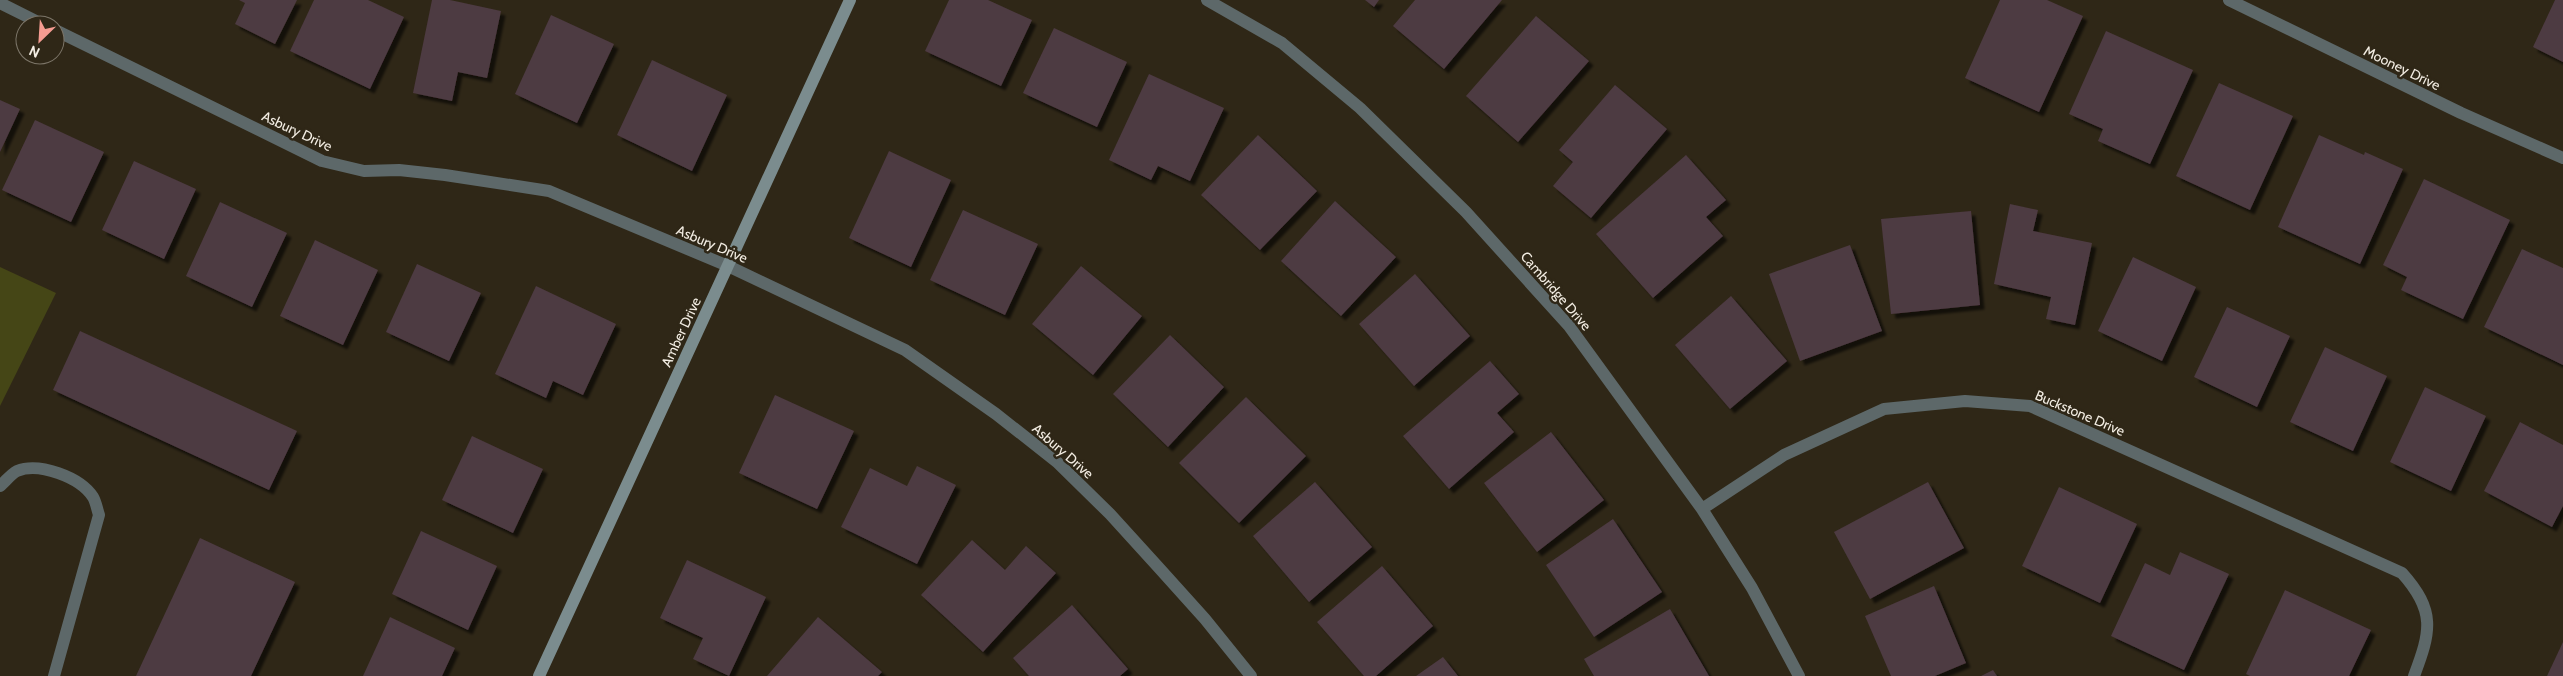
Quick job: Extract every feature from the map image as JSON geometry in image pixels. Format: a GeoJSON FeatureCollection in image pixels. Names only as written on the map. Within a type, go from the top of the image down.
{"type":"FeatureCollection","features":[{"type":"Feature","properties":{"kind":"street","name":"Amber Drive"},"geometry":{"type":"LineString","coordinates":[[543,675],[850,0]]}},
{"type":"Feature","properties":{"kind":"street","name":"Cambridge Drive"},"geometry":{"type":"LineString","coordinates":[[1207,0],[1282,43],[1310,64],[1367,115],[1459,205],[1569,326],[1702,509],[1752,588],[1799,676]]}},
{"type":"Feature","properties":{"kind":"street","name":"Mooney Drive"},"geometry":{"type":"LineString","coordinates":[[2229,0],[2452,109],[2563,158]]}},
{"type":"Feature","properties":{"kind":"street"},"geometry":{"type":"LineString","coordinates":[[0,3],[24,15]]}},
{"type":"Feature","properties":{"kind":"street","name":"Asbury Drive"},"geometry":{"type":"LineString","coordinates":[[65,35],[322,161],[364,171],[399,170],[549,191],[728,266],[904,350],[996,414],[1049,456],[1110,514],[1205,619],[1251,676]]}},
{"type":"Feature","properties":{"kind":"street","name":"Buckstone Drive"},"geometry":{"type":"LineString","coordinates":[[1702,509],[1784,455],[1884,410],[1965,401],[2030,406],[2402,574],[2419,592],[2426,611],[2427,642],[2414,676]]}},
{"type":"Feature","properties":{"kind":"street"},"geometry":{"type":"LineString","coordinates":[[0,486],[16,472],[35,467],[53,471],[83,486],[94,498],[99,515],[54,676]]}},
{"type":"Feature","properties":{"kind":"shaded area"},"geometry":{"type":"Polygon","coordinates":[[[0,267],[56,293],[0,406],[0,267]]]}},
{"type":"Feature","properties":{"kind":"building"},"geometry":{"type":"Polygon","coordinates":[[[239,0],[297,0],[275,44],[235,24],[245,3],[239,0]]]}},
{"type":"Feature","properties":{"kind":"building"},"geometry":{"type":"Polygon","coordinates":[[[314,0],[368,0],[404,17],[370,89],[290,51],[314,0]]]}},
{"type":"Feature","properties":{"kind":"building"},"geometry":{"type":"Polygon","coordinates":[[[432,0],[450,0],[501,11],[487,78],[458,72],[452,101],[413,93],[432,0]]]}},
{"type":"Feature","properties":{"kind":"building"},"geometry":{"type":"Polygon","coordinates":[[[949,0],[988,0],[1032,20],[1001,86],[925,51],[949,0]]]}},
{"type":"Feature","properties":{"kind":"building"},"geometry":{"type":"Polygon","coordinates":[[[1365,0],[1379,0],[1374,7],[1365,0]]]}},
{"type":"Feature","properties":{"kind":"building"},"geometry":{"type":"Polygon","coordinates":[[[1415,0],[1502,0],[1444,69],[1393,26],[1415,0]]]}},
{"type":"Feature","properties":{"kind":"building"},"geometry":{"type":"Polygon","coordinates":[[[2000,0],[2047,0],[2083,16],[2039,112],[1965,78],[2000,0]]]}},
{"type":"Feature","properties":{"kind":"building"},"geometry":{"type":"Polygon","coordinates":[[[2555,0],[2563,0],[2563,62],[2533,47],[2555,0]]]}},
{"type":"Feature","properties":{"kind":"building"},"geometry":{"type":"Polygon","coordinates":[[[551,15],[614,44],[577,123],[515,94],[551,15]]]}},
{"type":"Feature","properties":{"kind":"building"},"geometry":{"type":"Polygon","coordinates":[[[1536,16],[1589,61],[1518,142],[1466,96],[1536,16]]]}},
{"type":"Feature","properties":{"kind":"building"},"geometry":{"type":"Polygon","coordinates":[[[1054,28],[1127,62],[1097,127],[1023,93],[1054,28]]]}},
{"type":"Feature","properties":{"kind":"building"},"geometry":{"type":"Polygon","coordinates":[[[2106,31],[2193,70],[2150,164],[2098,141],[2103,129],[2069,114],[2106,31]]]}},
{"type":"Feature","properties":{"kind":"building"},"geometry":{"type":"Polygon","coordinates":[[[652,60],[727,95],[692,171],[617,135],[652,60]]]}},
{"type":"Feature","properties":{"kind":"building"},"geometry":{"type":"Polygon","coordinates":[[[1149,74],[1224,108],[1190,181],[1158,166],[1151,180],[1109,160],[1149,74]]]}},
{"type":"Feature","properties":{"kind":"building"},"geometry":{"type":"Polygon","coordinates":[[[2219,83],[2293,116],[2250,210],[2176,176],[2219,83]]]}},
{"type":"Feature","properties":{"kind":"building"},"geometry":{"type":"Polygon","coordinates":[[[1615,85],[1667,129],[1591,218],[1553,186],[1573,162],[1559,150],[1615,85]]]}},
{"type":"Feature","properties":{"kind":"building"},"geometry":{"type":"Polygon","coordinates":[[[0,100],[20,109],[0,152],[0,100]]]}},
{"type":"Feature","properties":{"kind":"building"},"geometry":{"type":"Polygon","coordinates":[[[35,120],[104,152],[71,222],[2,190],[35,120]]]}},
{"type":"Feature","properties":{"kind":"building"},"geometry":{"type":"Polygon","coordinates":[[[1258,135],[1317,191],[1260,250],[1201,195],[1258,135]]]}},
{"type":"Feature","properties":{"kind":"building"},"geometry":{"type":"Polygon","coordinates":[[[2319,135],[2364,155],[2365,152],[2403,169],[2360,264],[2278,227],[2319,135]]]}},
{"type":"Feature","properties":{"kind":"building"},"geometry":{"type":"Polygon","coordinates":[[[889,151],[951,180],[911,267],[849,238],[889,151]]]}},
{"type":"Feature","properties":{"kind":"building"},"geometry":{"type":"Polygon","coordinates":[[[1686,155],[1726,200],[1706,217],[1723,236],[1653,298],[1596,234],[1686,155]]]}},
{"type":"Feature","properties":{"kind":"building"},"geometry":{"type":"Polygon","coordinates":[[[134,161],[196,189],[164,259],[102,230],[134,161]]]}},
{"type":"Feature","properties":{"kind":"building"},"geometry":{"type":"Polygon","coordinates":[[[2424,179],[2510,220],[2463,319],[2401,290],[2407,277],[2383,265],[2424,179]]]}},
{"type":"Feature","properties":{"kind":"building"},"geometry":{"type":"Polygon","coordinates":[[[1335,201],[1396,257],[1341,316],[1281,261],[1335,201]]]}},
{"type":"Feature","properties":{"kind":"building"},"geometry":{"type":"Polygon","coordinates":[[[220,202],[287,233],[252,307],[186,276],[220,202]]]}},
{"type":"Feature","properties":{"kind":"building"},"geometry":{"type":"Polygon","coordinates":[[[2010,204],[2038,210],[2033,231],[2092,243],[2075,325],[2046,319],[2051,297],[1994,284],[2010,204]]]}},
{"type":"Feature","properties":{"kind":"building"},"geometry":{"type":"Polygon","coordinates":[[[963,210],[1038,244],[1005,315],[930,280],[963,210]]]}},
{"type":"Feature","properties":{"kind":"building"},"geometry":{"type":"Polygon","coordinates":[[[1971,211],[1980,305],[1891,314],[1881,219],[1971,211]]]}},
{"type":"Feature","properties":{"kind":"building"},"geometry":{"type":"Polygon","coordinates":[[[315,240],[378,270],[343,345],[280,316],[315,240]]]}},
{"type":"Feature","properties":{"kind":"building"},"geometry":{"type":"Polygon","coordinates":[[[1850,245],[1882,331],[1800,361],[1769,274],[1850,245]]]}},
{"type":"Feature","properties":{"kind":"building"},"geometry":{"type":"Polygon","coordinates":[[[2522,249],[2563,268],[2563,365],[2484,327],[2522,249]]]}},
{"type":"Feature","properties":{"kind":"building"},"geometry":{"type":"Polygon","coordinates":[[[2133,257],[2196,287],[2162,361],[2098,331],[2133,257]]]}},
{"type":"Feature","properties":{"kind":"building"},"geometry":{"type":"Polygon","coordinates":[[[417,264],[481,293],[449,361],[386,332],[417,264]]]}},
{"type":"Feature","properties":{"kind":"building"},"geometry":{"type":"Polygon","coordinates":[[[1081,266],[1142,316],[1093,375],[1032,324],[1081,266]]]}},
{"type":"Feature","properties":{"kind":"building"},"geometry":{"type":"Polygon","coordinates":[[[1415,274],[1470,336],[1414,386],[1359,324],[1415,274]]]}},
{"type":"Feature","properties":{"kind":"building"},"geometry":{"type":"Polygon","coordinates":[[[536,286],[616,324],[583,395],[553,381],[546,398],[495,374],[536,286]]]}},
{"type":"Feature","properties":{"kind":"building"},"geometry":{"type":"Polygon","coordinates":[[[1731,296],[1787,361],[1730,409],[1675,345],[1731,296]]]}},
{"type":"Feature","properties":{"kind":"building"},"geometry":{"type":"Polygon","coordinates":[[[2227,307],[2290,336],[2257,407],[2194,377],[2227,307]]]}},
{"type":"Feature","properties":{"kind":"building"},"geometry":{"type":"Polygon","coordinates":[[[80,331],[297,431],[269,490],[53,390],[80,331]]]}},
{"type":"Feature","properties":{"kind":"building"},"geometry":{"type":"Polygon","coordinates":[[[1170,335],[1224,387],[1168,447],[1113,394],[1170,335]]]}},
{"type":"Feature","properties":{"kind":"building"},"geometry":{"type":"Polygon","coordinates":[[[2325,347],[2387,376],[2353,451],[2290,422],[2325,347]]]}},
{"type":"Feature","properties":{"kind":"building"},"geometry":{"type":"Polygon","coordinates":[[[1490,361],[1519,394],[1497,413],[1514,432],[1449,489],[1403,436],[1490,361]]]}},
{"type":"Feature","properties":{"kind":"building"},"geometry":{"type":"Polygon","coordinates":[[[2425,387],[2486,416],[2451,491],[2390,462],[2425,387]]]}},
{"type":"Feature","properties":{"kind":"building"},"geometry":{"type":"Polygon","coordinates":[[[775,395],[854,431],[817,509],[739,473],[775,395]]]}},
{"type":"Feature","properties":{"kind":"building"},"geometry":{"type":"Polygon","coordinates":[[[1246,397],[1306,456],[1239,523],[1179,463],[1246,397]]]}},
{"type":"Feature","properties":{"kind":"building"},"geometry":{"type":"Polygon","coordinates":[[[2520,422],[2563,445],[2563,506],[2552,527],[2484,491],[2520,422]]]}},
{"type":"Feature","properties":{"kind":"building"},"geometry":{"type":"Polygon","coordinates":[[[1551,432],[1604,500],[1537,552],[1484,483],[1551,432]]]}},
{"type":"Feature","properties":{"kind":"building"},"geometry":{"type":"Polygon","coordinates":[[[472,436],[543,469],[513,533],[442,500],[472,436]]]}},
{"type":"Feature","properties":{"kind":"building"},"geometry":{"type":"Polygon","coordinates":[[[917,466],[956,485],[917,564],[841,527],[870,468],[907,486],[917,466]]]}},
{"type":"Feature","properties":{"kind":"building"},"geometry":{"type":"Polygon","coordinates":[[[1315,482],[1372,547],[1309,602],[1253,536],[1315,482]]]}},
{"type":"Feature","properties":{"kind":"building"},"geometry":{"type":"Polygon","coordinates":[[[1928,482],[1964,548],[1870,599],[1834,532],[1928,482]]]}},
{"type":"Feature","properties":{"kind":"building"},"geometry":{"type":"Polygon","coordinates":[[[2059,487],[2137,524],[2100,603],[2022,566],[2059,487]]]}},
{"type":"Feature","properties":{"kind":"building"},"geometry":{"type":"Polygon","coordinates":[[[1613,519],[1662,592],[1594,637],[1546,565],[1613,519]]]}},
{"type":"Feature","properties":{"kind":"building"},"geometry":{"type":"Polygon","coordinates":[[[421,531],[497,566],[468,630],[392,594],[421,531]]]}},
{"type":"Feature","properties":{"kind":"building"},"geometry":{"type":"Polygon","coordinates":[[[200,538],[295,582],[251,676],[136,676],[200,538]]]}},
{"type":"Feature","properties":{"kind":"building"},"geometry":{"type":"Polygon","coordinates":[[[972,540],[1005,570],[1026,546],[1056,573],[983,652],[921,595],[972,540]]]}},
{"type":"Feature","properties":{"kind":"building"},"geometry":{"type":"Polygon","coordinates":[[[2180,552],[2229,574],[2184,670],[2111,636],[2145,563],[2170,575],[2180,552]]]}},
{"type":"Feature","properties":{"kind":"building"},"geometry":{"type":"Polygon","coordinates":[[[687,560],[766,597],[729,676],[693,659],[703,638],[660,618],[687,560]]]}},
{"type":"Feature","properties":{"kind":"building"},"geometry":{"type":"Polygon","coordinates":[[[1382,566],[1433,626],[1376,676],[1364,676],[1317,622],[1382,566]]]}},
{"type":"Feature","properties":{"kind":"building"},"geometry":{"type":"Polygon","coordinates":[[[1934,586],[1966,663],[1935,676],[1891,676],[1865,616],[1934,586]]]}},
{"type":"Feature","properties":{"kind":"building"},"geometry":{"type":"Polygon","coordinates":[[[2285,590],[2371,630],[2349,676],[2250,676],[2246,674],[2285,590]]]}},
{"type":"Feature","properties":{"kind":"building"},"geometry":{"type":"Polygon","coordinates":[[[1072,605],[1128,669],[1120,676],[1029,676],[1013,658],[1072,605]]]}},
{"type":"Feature","properties":{"kind":"building"},"geometry":{"type":"Polygon","coordinates":[[[1670,609],[1709,676],[1594,676],[1584,659],[1670,609]]]}},
{"type":"Feature","properties":{"kind":"building"},"geometry":{"type":"Polygon","coordinates":[[[390,617],[455,648],[442,676],[363,676],[390,617]]]}},
{"type":"Feature","properties":{"kind":"building"},"geometry":{"type":"Polygon","coordinates":[[[818,617],[882,672],[878,676],[767,676],[818,617]]]}},
{"type":"Feature","properties":{"kind":"building"},"geometry":{"type":"Polygon","coordinates":[[[2563,642],[2563,676],[2547,676],[2563,642]]]}},
{"type":"Feature","properties":{"kind":"building"},"geometry":{"type":"Polygon","coordinates":[[[1443,657],[1458,676],[1416,676],[1443,657]]]}},
{"type":"Feature","properties":{"kind":"building"},"geometry":{"type":"Polygon","coordinates":[[[1993,670],[1997,676],[1981,676],[1993,670]]]}}]}
